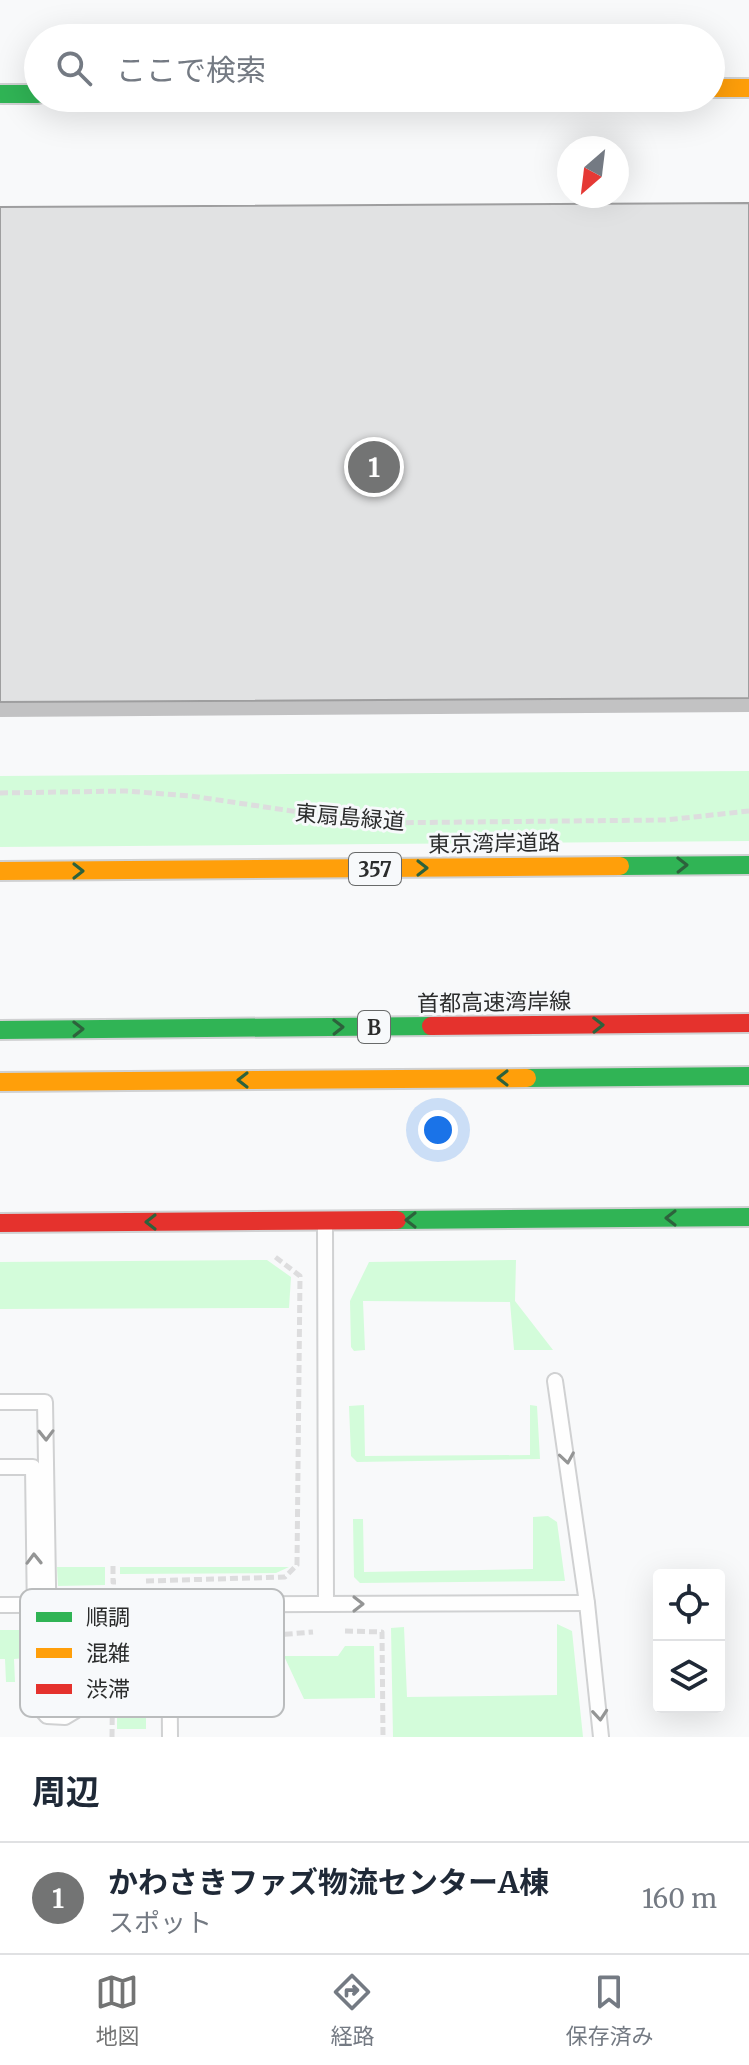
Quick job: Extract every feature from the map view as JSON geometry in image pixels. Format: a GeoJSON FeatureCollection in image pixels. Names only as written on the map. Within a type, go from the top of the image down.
{"type":"FeatureCollection","features":[{"type":"Feature","properties":{"kind":"main road"},"geometry":{"type":"LineString","coordinates":[[725,88],[749,88]]}},
{"type":"Feature","properties":{"kind":"main road"},"geometry":{"type":"LineString","coordinates":[[0,94],[24,94]]}},
{"type":"Feature","properties":{"kind":"main road","name":"東京湾岸道路"},"geometry":{"type":"LineString","coordinates":[[0,871],[749,865]]}},
{"type":"Feature","properties":{"kind":"main road","name":"首都高速湾岸線"},"geometry":{"type":"LineString","coordinates":[[0,1030],[749,1023]]}},
{"type":"Feature","properties":{"kind":"main road"},"geometry":{"type":"LineString","coordinates":[[0,1082],[749,1076]]}},
{"type":"Feature","properties":{"kind":"main road"},"geometry":{"type":"LineString","coordinates":[[0,1223],[749,1217]]}},
{"type":"Feature","properties":{"kind":"lane"},"geometry":{"type":"LineString","coordinates":[[325,1221],[326,1604]]}},
{"type":"Feature","properties":{"kind":"lane"},"geometry":{"type":"LineString","coordinates":[[555,1381],[587,1603],[601,1737]]}},
{"type":"Feature","properties":{"kind":"lane"},"geometry":{"type":"LineString","coordinates":[[0,1402],[45,1402],[42,1589]]}},
{"type":"Feature","properties":{"kind":"lane"},"geometry":{"type":"LineString","coordinates":[[0,1467],[33,1467],[41,1589]]}},
{"type":"Feature","properties":{"kind":"lane"},"geometry":{"type":"LineString","coordinates":[[284,1604],[587,1603]]}},
{"type":"Feature","properties":{"kind":"lane"},"geometry":{"type":"LineString","coordinates":[[170,1717],[170,1737]]}},
{"type":"Feature","properties":{"kind":"path","name":"東扇島緑道"},"geometry":{"type":"LineString","coordinates":[[0,793],[126,791],[191,796],[373,823],[666,820],[749,811]]}},
{"type":"Feature","properties":{"kind":"path"},"geometry":{"type":"LineString","coordinates":[[144,1581],[285,1577],[297,1565],[300,1276],[270,1253]]}},
{"type":"Feature","properties":{"kind":"path"},"geometry":{"type":"LineString","coordinates":[[113,1566],[113,1582],[128,1581]]}},
{"type":"Feature","properties":{"kind":"path"},"geometry":{"type":"LineString","coordinates":[[345,1631],[382,1632],[383,1737]]}},
{"type":"Feature","properties":{"kind":"path"},"geometry":{"type":"LineString","coordinates":[[284,1634],[313,1632]]}},
{"type":"Feature","properties":{"kind":"path"},"geometry":{"type":"LineString","coordinates":[[112,1717],[112,1737]]}},
{"type":"Feature","properties":{"kind":"green space"},"geometry":{"type":"Polygon","coordinates":[[[749,771],[749,841],[0,847],[0,776],[749,771]]]}},
{"type":"Feature","properties":{"kind":"green space"},"geometry":{"type":"Polygon","coordinates":[[[267,1260],[291,1277],[289,1308],[0,1309],[0,1262],[267,1260]]]}},
{"type":"Feature","properties":{"kind":"green space"},"geometry":{"type":"Polygon","coordinates":[[[516,1260],[515,1301],[553,1350],[514,1350],[510,1302],[363,1301],[365,1350],[354,1351],[351,1347],[350,1301],[369,1262],[516,1260]]]}},
{"type":"Feature","properties":{"kind":"green space"},"geometry":{"type":"Polygon","coordinates":[[[364,1405],[365,1456],[530,1455],[530,1405],[537,1406],[540,1459],[357,1462],[351,1456],[349,1406],[364,1405]]]}},
{"type":"Feature","properties":{"kind":"green space"},"geometry":{"type":"Polygon","coordinates":[[[548,1516],[557,1522],[565,1581],[360,1583],[354,1577],[353,1519],[363,1519],[364,1572],[533,1569],[533,1517],[548,1516]]]}},
{"type":"Feature","properties":{"kind":"green space"},"geometry":{"type":"Polygon","coordinates":[[[57,1567],[105,1567],[105,1585],[58,1586],[57,1567]]]}},
{"type":"Feature","properties":{"kind":"green space"},"geometry":{"type":"Polygon","coordinates":[[[120,1567],[289,1567],[276,1573],[120,1574],[120,1567]]]}},
{"type":"Feature","properties":{"kind":"green space"},"geometry":{"type":"Polygon","coordinates":[[[557,1624],[572,1631],[583,1737],[393,1737],[391,1628],[404,1627],[407,1697],[557,1695],[557,1624]]]}},
{"type":"Feature","properties":{"kind":"green space"},"geometry":{"type":"Polygon","coordinates":[[[0,1630],[20,1630],[20,1659],[14,1659],[15,1682],[6,1682],[5,1659],[0,1659],[0,1630]]]}},
{"type":"Feature","properties":{"kind":"green space"},"geometry":{"type":"Polygon","coordinates":[[[345,1646],[374,1646],[375,1698],[304,1699],[284,1656],[338,1656],[345,1646]]]}},
{"type":"Feature","properties":{"kind":"green space"},"geometry":{"type":"Polygon","coordinates":[[[117,1717],[146,1717],[146,1729],[117,1729],[117,1717]]]}},
{"type":"Feature","properties":{"kind":"building"},"geometry":{"type":"Polygon","coordinates":[[[749,203],[749,698],[0,702],[0,207],[557,204],[557,208],[629,208],[629,204],[749,203]]]}},
{"type":"Feature","properties":{"kind":"traffic: fast"},"geometry":{"type":"LineString","coordinates":[[0,94],[24,94]]}},
{"type":"Feature","properties":{"kind":"traffic: fast"},"geometry":{"type":"LineString","coordinates":[[620,866],[749,865]]}},
{"type":"Feature","properties":{"kind":"traffic: fast"},"geometry":{"type":"LineString","coordinates":[[0,1030],[431,1026]]}},
{"type":"Feature","properties":{"kind":"traffic: fast"},"geometry":{"type":"LineString","coordinates":[[527,1078],[749,1076]]}},
{"type":"Feature","properties":{"kind":"traffic: fast"},"geometry":{"type":"LineString","coordinates":[[397,1220],[749,1217]]}},
{"type":"Feature","properties":{"kind":"traffic: slow"},"geometry":{"type":"LineString","coordinates":[[725,88],[749,88]]}},
{"type":"Feature","properties":{"kind":"traffic: slow"},"geometry":{"type":"LineString","coordinates":[[0,871],[620,866]]}},
{"type":"Feature","properties":{"kind":"traffic: slow"},"geometry":{"type":"LineString","coordinates":[[0,1082],[527,1078]]}},
{"type":"Feature","properties":{"kind":"traffic: jam"},"geometry":{"type":"LineString","coordinates":[[431,1026],[749,1023]]}},
{"type":"Feature","properties":{"kind":"traffic: jam"},"geometry":{"type":"LineString","coordinates":[[0,1223],[397,1220]]}},
{"type":"Feature","properties":{"kind":"place","name":"かわさきファズ物流センターA棟"},"geometry":{"type":"Point","coordinates":[374,467]}}]}
